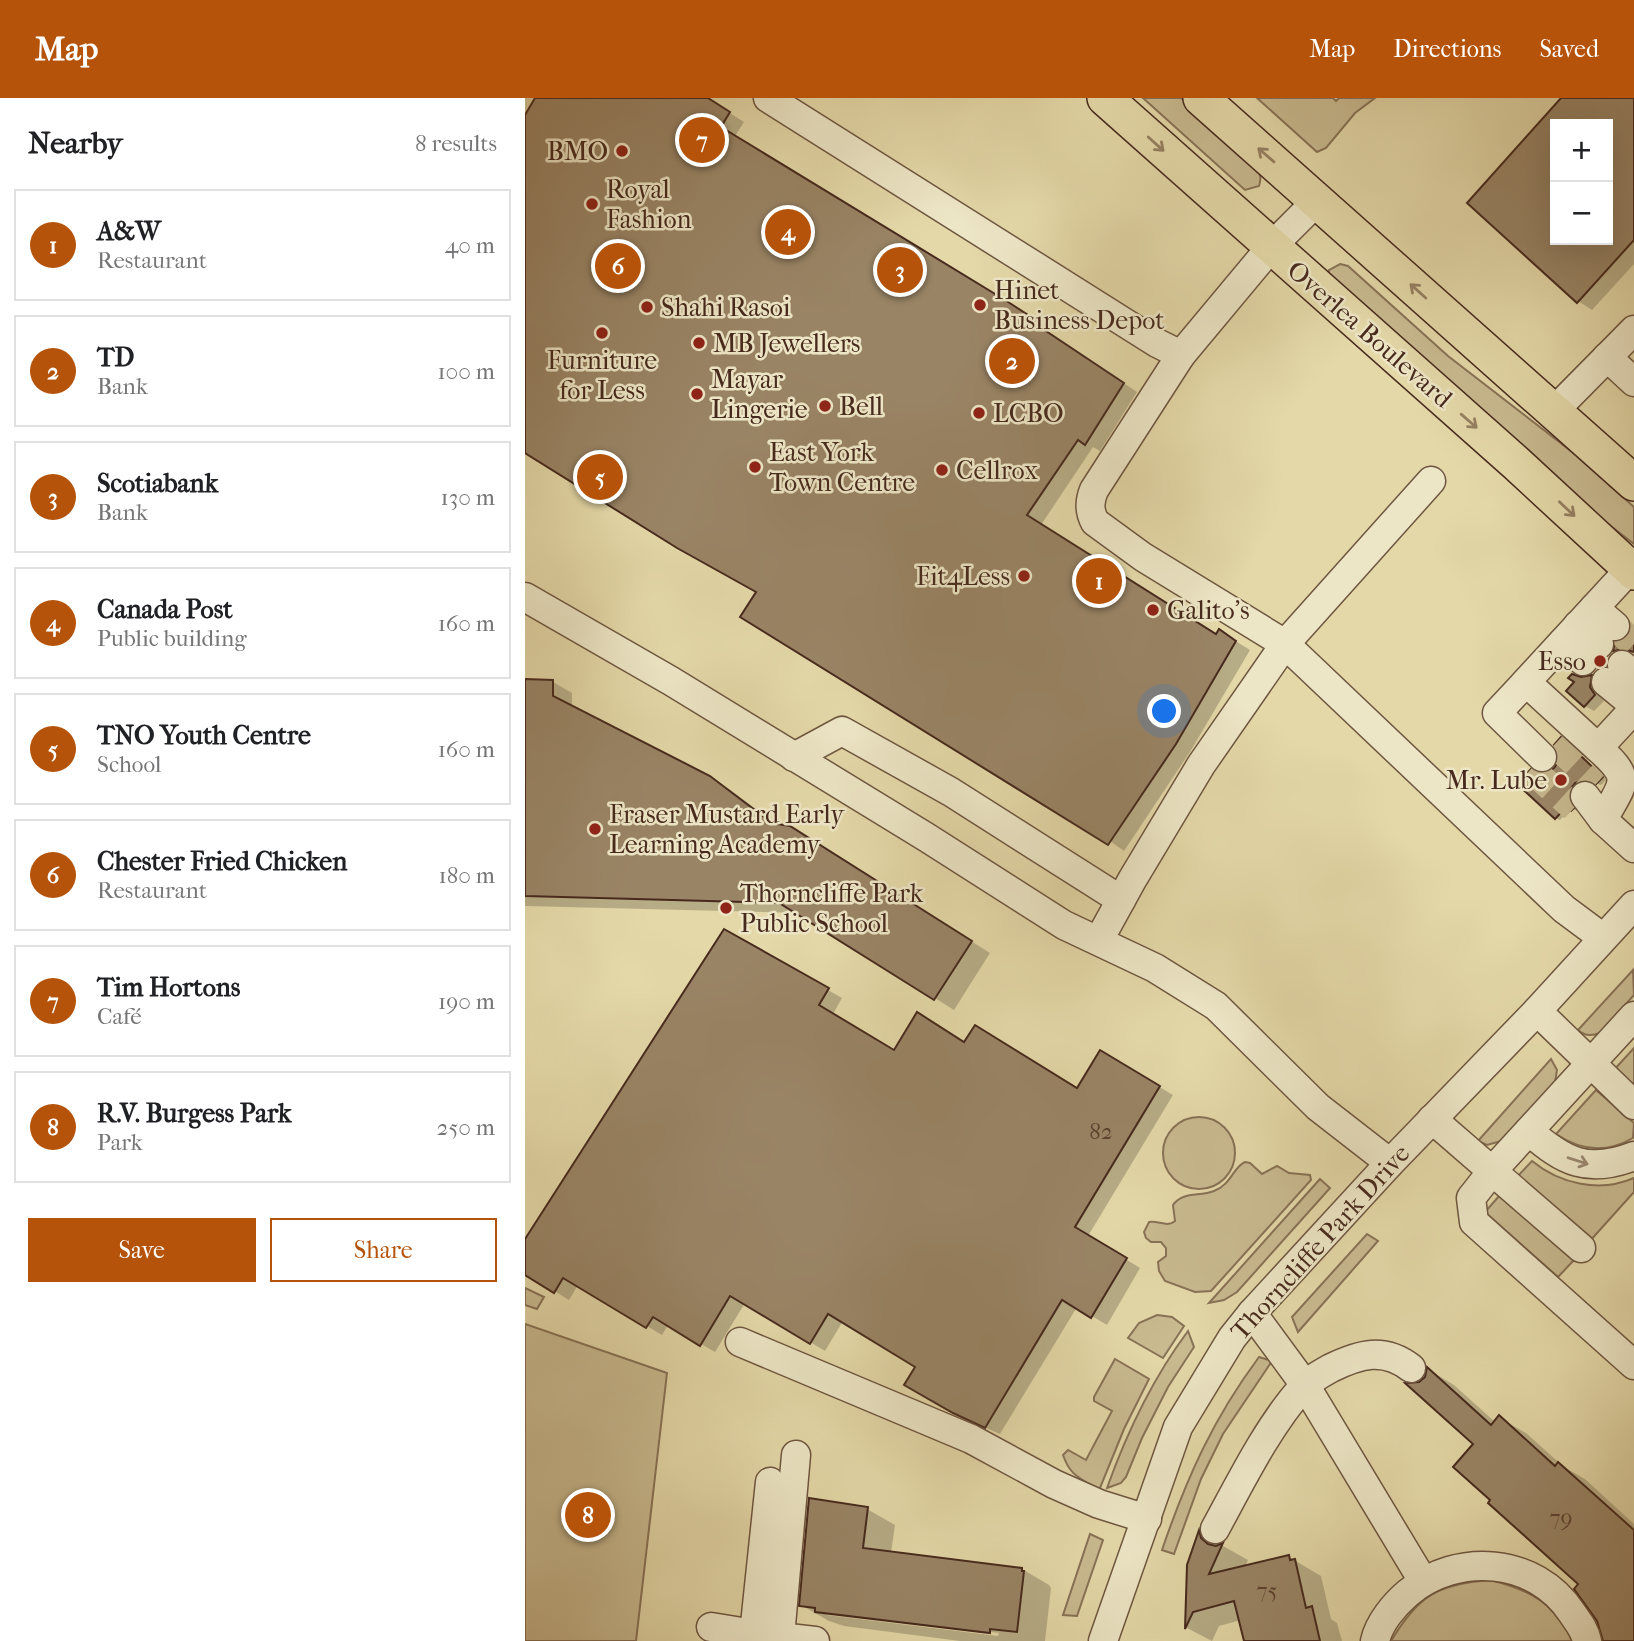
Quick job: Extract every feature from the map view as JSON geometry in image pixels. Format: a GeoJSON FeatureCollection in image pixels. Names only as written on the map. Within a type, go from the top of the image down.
{"type":"FeatureCollection","features":[{"type":"Feature","properties":{"kind":"main road","name":"Overlea Boulevard"},"geometry":{"type":"LineString","coordinates":[[1105,98],[1516,463],[1632,570]]}},
{"type":"Feature","properties":{"kind":"main road"},"geometry":{"type":"LineString","coordinates":[[1201,98],[1634,483]]}},
{"type":"Feature","properties":{"kind":"street"},"geometry":{"type":"LineString","coordinates":[[768,98],[1157,343],[1181,355]]}},
{"type":"Feature","properties":{"kind":"street"},"geometry":{"type":"LineString","coordinates":[[1318,200],[1271,247],[1181,355],[1094,490],[1090,514],[1095,522],[1143,558],[1285,644],[1564,909],[1603,938]]}},
{"type":"Feature","properties":{"kind":"street"},"geometry":{"type":"LineString","coordinates":[[1553,412],[1634,330]]}},
{"type":"Feature","properties":{"kind":"street"},"geometry":{"type":"LineString","coordinates":[[1607,357],[1634,382]]}},
{"type":"Feature","properties":{"kind":"street"},"geometry":{"type":"LineString","coordinates":[[1099,940],[1201,765],[1285,644],[1431,481]]}},
{"type":"Feature","properties":{"kind":"street"},"geometry":{"type":"LineString","coordinates":[[1543,757],[1497,713],[1526,682],[1589,634],[1632,570]]}},
{"type":"Feature","properties":{"kind":"street"},"geometry":{"type":"LineString","coordinates":[[525,597],[671,681],[1064,925],[1155,968],[1216,1006],[1318,1107],[1390,1163]]}},
{"type":"Feature","properties":{"kind":"street"},"geometry":{"type":"LineString","coordinates":[[1598,748],[1634,707],[1621,674]]}},
{"type":"Feature","properties":{"kind":"street"},"geometry":{"type":"LineString","coordinates":[[1526,682],[1615,763],[1623,774],[1621,786],[1591,803],[1634,848]]}},
{"type":"Feature","properties":{"kind":"street"},"geometry":{"type":"LineString","coordinates":[[794,757],[842,731],[951,792],[1121,900]]}},
{"type":"Feature","properties":{"kind":"street","name":"Thorncliffe Park Drive"},"geometry":{"type":"LineString","coordinates":[[1103,1641],[1178,1427],[1232,1338],[1390,1163],[1537,1011],[1634,905]]}},
{"type":"Feature","properties":{"kind":"street"},"geometry":{"type":"LineString","coordinates":[[1537,1011],[1634,1105]]}},
{"type":"Feature","properties":{"kind":"street"},"geometry":{"type":"LineString","coordinates":[[1634,1016],[1493,1170],[1471,1198],[1474,1222],[1634,1365]]}},
{"type":"Feature","properties":{"kind":"street"},"geometry":{"type":"LineString","coordinates":[[1432,1119],[1581,1248]]}},
{"type":"Feature","properties":{"kind":"street"},"geometry":{"type":"LineString","coordinates":[[1529,1131],[1554,1153],[1585,1164],[1602,1166],[1634,1156]]}},
{"type":"Feature","properties":{"kind":"street"},"geometry":{"type":"LineString","coordinates":[[1252,1313],[1305,1385],[1423,1581]]}},
{"type":"Feature","properties":{"kind":"street"},"geometry":{"type":"LineString","coordinates":[[740,1342],[971,1439],[1099,1504],[1147,1519]]}},
{"type":"Feature","properties":{"kind":"street"},"geometry":{"type":"LineString","coordinates":[[1215,1529],[1268,1436],[1305,1385],[1339,1364],[1366,1354],[1388,1355],[1411,1368]]}},
{"type":"Feature","properties":{"kind":"street"},"geometry":{"type":"LineString","coordinates":[[771,1637],[796,1455]]}},
{"type":"Feature","properties":{"kind":"street"},"geometry":{"type":"LineString","coordinates":[[770,1482],[771,1637]]}},
{"type":"Feature","properties":{"kind":"street"},"geometry":{"type":"LineString","coordinates":[[1375,1641],[1395,1604],[1423,1581],[1459,1567],[1497,1566],[1534,1578],[1565,1601],[1586,1634],[1587,1641]]}},
{"type":"Feature","properties":{"kind":"street"},"geometry":{"type":"LineString","coordinates":[[711,1627],[815,1641]]}},
{"type":"Feature","properties":{"kind":"shaded area"},"geometry":{"type":"Polygon","coordinates":[[[1143,98],[1181,98],[1254,164],[1260,175],[1259,186],[1245,190],[1143,98]]]}},
{"type":"Feature","properties":{"kind":"shaded area"},"geometry":{"type":"Polygon","coordinates":[[[1257,98],[1333,98],[1336,101],[1339,98],[1375,98],[1355,113],[1326,148],[1317,152],[1257,98]]]}},
{"type":"Feature","properties":{"kind":"shaded area"},"geometry":{"type":"Polygon","coordinates":[[[1340,264],[1348,266],[1448,356],[1576,455],[1634,507],[1634,544],[1559,486],[1329,276],[1329,270],[1340,264]]]}},
{"type":"Feature","properties":{"kind":"shaded area"},"geometry":{"type":"Polygon","coordinates":[[[1633,970],[1634,995],[1600,1033],[1588,1035],[1578,1030],[1633,970]]]}},
{"type":"Feature","properties":{"kind":"shaded area"},"geometry":{"type":"Polygon","coordinates":[[[1634,1048],[1634,1089],[1613,1071],[1634,1048]]]}},
{"type":"Feature","properties":{"kind":"shaded area"},"geometry":{"type":"Polygon","coordinates":[[[1551,1059],[1557,1070],[1555,1082],[1501,1141],[1487,1145],[1478,1141],[1551,1059]]]}},
{"type":"Feature","properties":{"kind":"shaded area"},"geometry":{"type":"Polygon","coordinates":[[[1596,1090],[1634,1123],[1633,1138],[1614,1146],[1594,1148],[1575,1144],[1556,1134],[1596,1090]]]}},
{"type":"Feature","properties":{"kind":"shaded area"},"geometry":{"type":"Polygon","coordinates":[[[1199,1117],[1219,1123],[1229,1133],[1235,1153],[1229,1173],[1219,1183],[1199,1189],[1179,1183],[1169,1173],[1163,1153],[1169,1133],[1179,1123],[1199,1117]]]}},
{"type":"Feature","properties":{"kind":"shaded area"},"geometry":{"type":"Polygon","coordinates":[[[1532,1161],[1555,1175],[1581,1184],[1608,1185],[1634,1178],[1634,1192],[1589,1242],[1516,1178],[1532,1161]]]}},
{"type":"Feature","properties":{"kind":"shaded area"},"geometry":{"type":"Polygon","coordinates":[[[1245,1162],[1262,1174],[1277,1166],[1289,1173],[1310,1175],[1311,1180],[1211,1291],[1195,1292],[1165,1281],[1159,1271],[1158,1262],[1166,1256],[1166,1248],[1161,1242],[1151,1242],[1146,1238],[1144,1232],[1149,1222],[1172,1223],[1175,1221],[1173,1205],[1177,1201],[1186,1196],[1208,1193],[1220,1188],[1245,1162]]]}},
{"type":"Feature","properties":{"kind":"shaded area"},"geometry":{"type":"Polygon","coordinates":[[[1320,1179],[1330,1188],[1237,1292],[1224,1300],[1209,1303],[1320,1179]]]}},
{"type":"Feature","properties":{"kind":"shaded area"},"geometry":{"type":"Polygon","coordinates":[[[1500,1195],[1574,1260],[1558,1277],[1485,1212],[1500,1195]]]}},
{"type":"Feature","properties":{"kind":"shaded area"},"geometry":{"type":"Polygon","coordinates":[[[1367,1234],[1378,1241],[1298,1332],[1292,1317],[1367,1234]]]}},
{"type":"Feature","properties":{"kind":"shaded area"},"geometry":{"type":"Polygon","coordinates":[[[525,1288],[544,1297],[537,1309],[525,1305],[525,1288]]]}},
{"type":"Feature","properties":{"kind":"shaded area"},"geometry":{"type":"Polygon","coordinates":[[[1157,1315],[1172,1317],[1184,1326],[1163,1358],[1128,1338],[1139,1323],[1157,1315]]]}},
{"type":"Feature","properties":{"kind":"shaded area"},"geometry":{"type":"Polygon","coordinates":[[[525,1324],[667,1373],[636,1641],[525,1641],[525,1324]]]}},
{"type":"Feature","properties":{"kind":"shaded area"},"geometry":{"type":"Polygon","coordinates":[[[1188,1331],[1194,1347],[1168,1387],[1126,1477],[1121,1483],[1107,1488],[1142,1406],[1163,1367],[1188,1331]]]}},
{"type":"Feature","properties":{"kind":"shaded area"},"geometry":{"type":"Polygon","coordinates":[[[1259,1357],[1272,1361],[1223,1434],[1201,1479],[1174,1554],[1162,1550],[1203,1449],[1228,1403],[1259,1357]]]}},
{"type":"Feature","properties":{"kind":"shaded area"},"geometry":{"type":"Polygon","coordinates":[[[1115,1359],[1149,1379],[1124,1429],[1100,1488],[1096,1488],[1072,1471],[1063,1455],[1068,1450],[1086,1460],[1112,1411],[1094,1401],[1094,1397],[1115,1359]]]}},
{"type":"Feature","properties":{"kind":"shaded area"},"geometry":{"type":"Polygon","coordinates":[[[1090,1534],[1103,1540],[1077,1616],[1063,1615],[1090,1534]]]}},
{"type":"Feature","properties":{"kind":"shaded area"},"geometry":{"type":"Polygon","coordinates":[[[1490,1580],[1528,1593],[1549,1607],[1566,1628],[1572,1641],[1391,1641],[1410,1613],[1431,1595],[1456,1585],[1490,1580]]]}},
{"type":"Feature","properties":{"kind":"building","name":"East York Town Centre"},"geometry":{"type":"Polygon","coordinates":[[[535,98],[708,98],[730,112],[721,127],[1005,300],[1036,320],[1034,323],[1124,383],[1085,445],[1078,440],[1027,515],[1216,634],[1219,629],[1236,641],[1176,744],[1108,845],[740,617],[756,592],[677,548],[525,453],[525,115],[535,98]]]}},
{"type":"Feature","properties":{"kind":"building"},"geometry":{"type":"Polygon","coordinates":[[[1561,98],[1634,98],[1634,240],[1577,303],[1467,203],[1561,98]]]}},
{"type":"Feature","properties":{"kind":"building"},"geometry":{"type":"Polygon","coordinates":[[[1630,633],[1634,636],[1634,652],[1624,649],[1613,651],[1615,642],[1621,641],[1630,633]]]}},
{"type":"Feature","properties":{"kind":"building"},"geometry":{"type":"Polygon","coordinates":[[[1572,674],[1581,677],[1592,675],[1590,687],[1595,695],[1584,707],[1566,691],[1574,682],[1568,678],[1572,674]]]}},
{"type":"Feature","properties":{"kind":"building"},"geometry":{"type":"Polygon","coordinates":[[[525,679],[553,680],[553,696],[710,776],[772,823],[790,826],[972,941],[934,1000],[779,903],[525,896],[525,679]]]}},
{"type":"Feature","properties":{"kind":"building","name":"Mr. Lube"},"geometry":{"type":"Polygon","coordinates":[[[1561,737],[1603,777],[1596,784],[1584,780],[1575,783],[1569,797],[1574,808],[1571,811],[1566,807],[1555,819],[1517,784],[1531,769],[1537,773],[1546,773],[1554,768],[1558,762],[1558,753],[1554,745],[1561,737]]]}},
{"type":"Feature","properties":{"kind":"building"},"geometry":{"type":"Polygon","coordinates":[[[724,929],[829,988],[819,1005],[894,1050],[917,1012],[964,1042],[975,1025],[1077,1088],[1100,1050],[1160,1086],[1075,1227],[1127,1258],[1091,1318],[1062,1300],[985,1428],[904,1385],[915,1367],[828,1314],[810,1344],[730,1296],[700,1346],[653,1317],[646,1328],[563,1278],[554,1293],[525,1275],[525,1239],[724,929]]]}},
{"type":"Feature","properties":{"kind":"building"},"geometry":{"type":"Polygon","coordinates":[[[1427,1367],[1491,1425],[1499,1415],[1555,1466],[1558,1462],[1634,1530],[1634,1641],[1603,1641],[1597,1621],[1574,1589],[1578,1584],[1488,1503],[1490,1500],[1453,1467],[1473,1444],[1405,1383],[1419,1382],[1425,1377],[1427,1367]]]}},
{"type":"Feature","properties":{"kind":"building"},"geometry":{"type":"Polygon","coordinates":[[[809,1498],[868,1507],[863,1548],[1022,1568],[1024,1571],[1017,1632],[990,1629],[990,1633],[815,1612],[815,1608],[799,1606],[809,1498]]]}},
{"type":"Feature","properties":{"kind":"building"},"geometry":{"type":"Polygon","coordinates":[[[1199,1530],[1201,1538],[1208,1544],[1216,1546],[1223,1543],[1209,1574],[1289,1555],[1290,1560],[1295,1559],[1306,1608],[1312,1606],[1320,1641],[1244,1641],[1234,1601],[1193,1612],[1185,1629],[1187,1565],[1199,1530]]]}},
{"type":"Feature","properties":{"kind":"tunnel"},"geometry":{"type":"LineString","coordinates":[[1615,626],[1634,644]]}},
{"type":"Feature","properties":{"kind":"tunnel"},"geometry":{"type":"LineString","coordinates":[[1555,744],[1597,783]]}},
{"type":"Feature","properties":{"kind":"tunnel"},"geometry":{"type":"LineString","coordinates":[[1531,769],[1574,808]]}},
{"type":"Feature","properties":{"kind":"place","name":"Tim Hortons"},"geometry":{"type":"Point","coordinates":[702,140]}},
{"type":"Feature","properties":{"kind":"place","name":"BMO"},"geometry":{"type":"Point","coordinates":[622,151]}},
{"type":"Feature","properties":{"kind":"place","name":"Royal Fashion"},"geometry":{"type":"Point","coordinates":[592,204]}},
{"type":"Feature","properties":{"kind":"place","name":"Canada Post"},"geometry":{"type":"Point","coordinates":[788,232]}},
{"type":"Feature","properties":{"kind":"place","name":"Chester Fried Chicken"},"geometry":{"type":"Point","coordinates":[618,266]}},
{"type":"Feature","properties":{"kind":"place","name":"Scotiabank"},"geometry":{"type":"Point","coordinates":[900,270]}},
{"type":"Feature","properties":{"kind":"place","name":"Hinet Business Depot"},"geometry":{"type":"Point","coordinates":[980,305]}},
{"type":"Feature","properties":{"kind":"place","name":"Shahi Rasoi"},"geometry":{"type":"Point","coordinates":[647,307]}},
{"type":"Feature","properties":{"kind":"place","name":"Furniture for Less"},"geometry":{"type":"Point","coordinates":[602,333]}},
{"type":"Feature","properties":{"kind":"place","name":"MB Jewellers"},"geometry":{"type":"Point","coordinates":[699,343]}},
{"type":"Feature","properties":{"kind":"place","name":"TD"},"geometry":{"type":"Point","coordinates":[1012,361]}},
{"type":"Feature","properties":{"kind":"place","name":"Mayar Lingerie"},"geometry":{"type":"Point","coordinates":[697,394]}},
{"type":"Feature","properties":{"kind":"place","name":"Bell"},"geometry":{"type":"Point","coordinates":[825,406]}},
{"type":"Feature","properties":{"kind":"place","name":"LCBO"},"geometry":{"type":"Point","coordinates":[979,413]}},
{"type":"Feature","properties":{"kind":"place","name":"East York Town Centre"},"geometry":{"type":"Point","coordinates":[755,467]}},
{"type":"Feature","properties":{"kind":"place","name":"Cellrox"},"geometry":{"type":"Point","coordinates":[942,470]}},
{"type":"Feature","properties":{"kind":"place","name":"TNO Youth Centre"},"geometry":{"type":"Point","coordinates":[600,477]}},
{"type":"Feature","properties":{"kind":"place","name":"Fit4Less"},"geometry":{"type":"Point","coordinates":[1024,576]}},
{"type":"Feature","properties":{"kind":"place","name":"A&W"},"geometry":{"type":"Point","coordinates":[1099,581]}},
{"type":"Feature","properties":{"kind":"place","name":"Galito's"},"geometry":{"type":"Point","coordinates":[1153,610]}},
{"type":"Feature","properties":{"kind":"place","name":"Esso"},"geometry":{"type":"Point","coordinates":[1600,661]}},
{"type":"Feature","properties":{"kind":"place","name":"Mr. Lube"},"geometry":{"type":"Point","coordinates":[1561,780]}},
{"type":"Feature","properties":{"kind":"place","name":"Fraser Mustard Early Learning Academy"},"geometry":{"type":"Point","coordinates":[595,829]}},
{"type":"Feature","properties":{"kind":"place","name":"Thorncliffe Park Public School"},"geometry":{"type":"Point","coordinates":[726,908]}},
{"type":"Feature","properties":{"kind":"place","name":"R.V. Burgess Park"},"geometry":{"type":"Point","coordinates":[588,1515]}}]}
